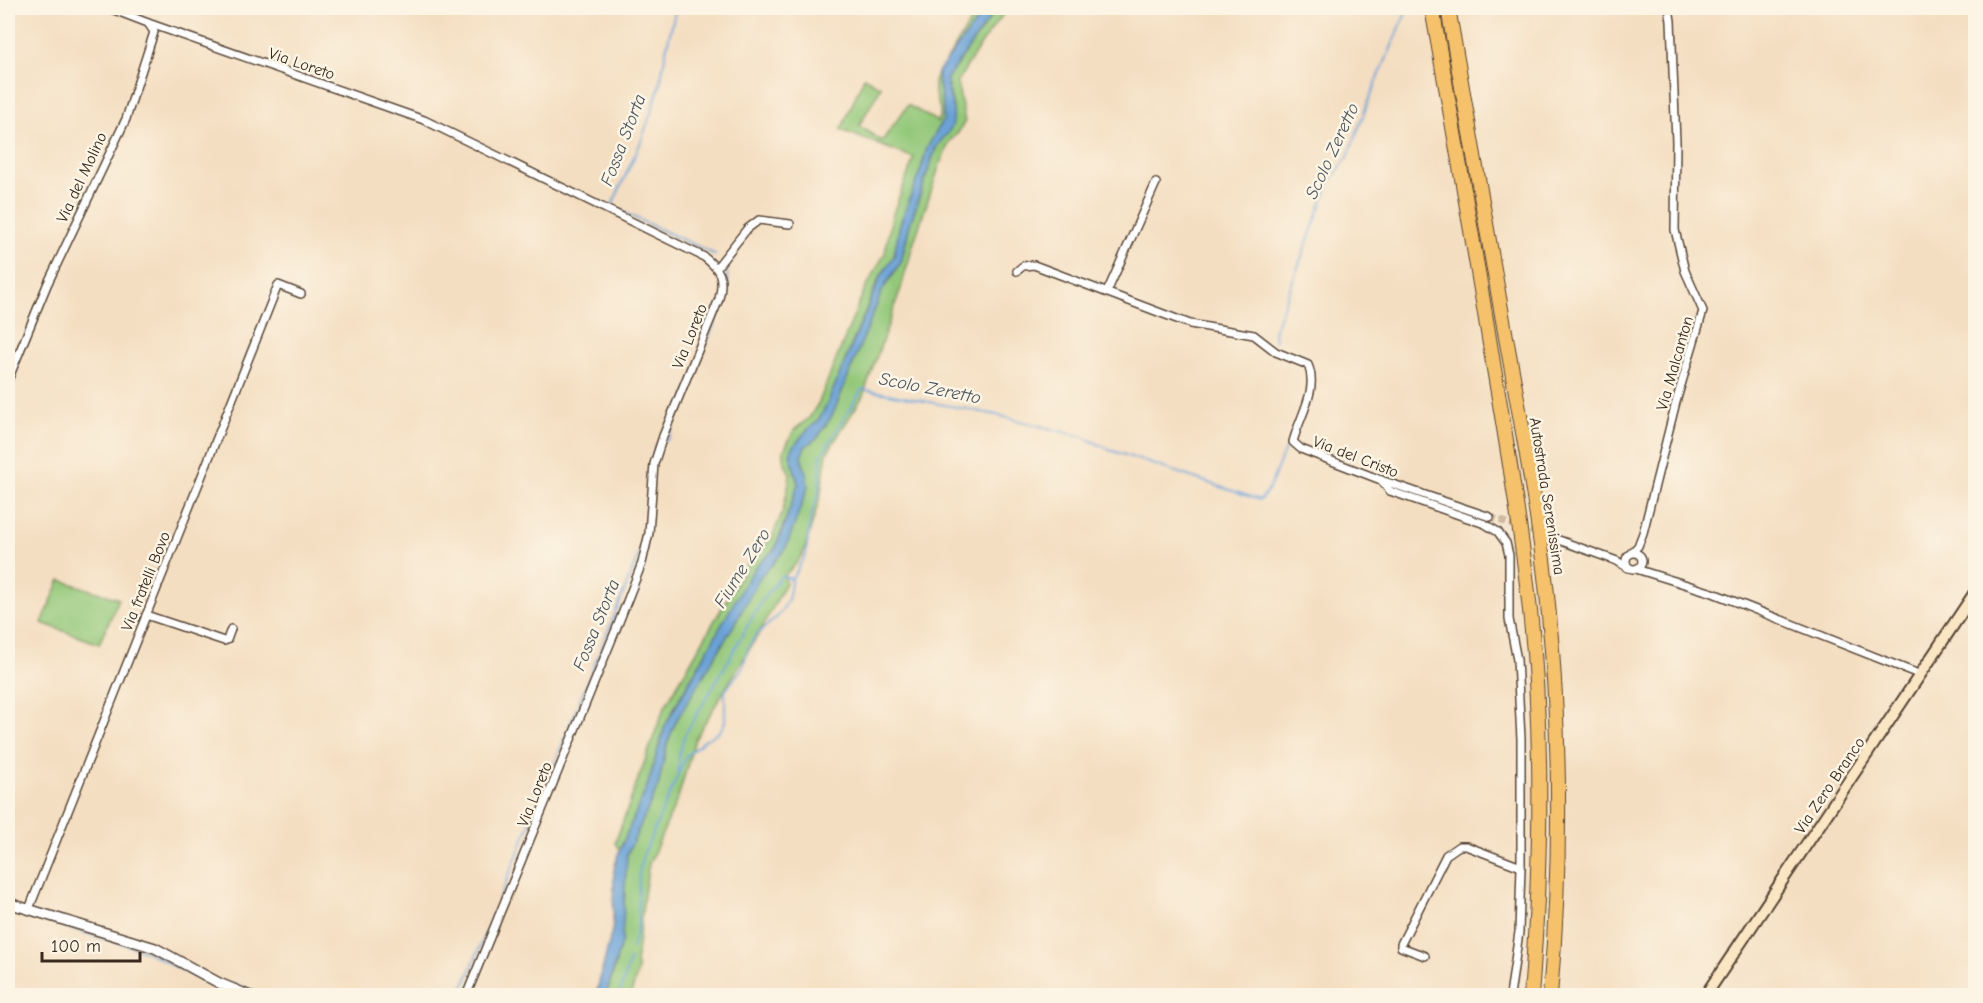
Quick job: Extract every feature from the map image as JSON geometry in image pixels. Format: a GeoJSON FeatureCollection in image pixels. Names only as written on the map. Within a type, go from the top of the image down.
{"type":"FeatureCollection","features":[{"type":"Feature","properties":{"kind":"highway","name":"Autostrada Serenissima"},"geometry":{"type":"LineString","coordinates":[[1432,8],[1509,463],[1530,612],[1537,719],[1539,826],[1536,933],[1531,996]]}},
{"type":"Feature","properties":{"kind":"highway","name":"Autostrada Serenissima"},"geometry":{"type":"LineString","coordinates":[[1448,8],[1527,459],[1549,614],[1557,723],[1559,824],[1555,935],[1550,996]]}},
{"type":"Feature","properties":{"kind":"main road","name":"Via Zero Branco"},"geometry":{"type":"LineString","coordinates":[[1705,996],[1976,591]]}},
{"type":"Feature","properties":{"kind":"street"},"geometry":{"type":"LineString","coordinates":[[109,8],[148,23]]}},
{"type":"Feature","properties":{"kind":"street","name":"Via Malcanton"},"geometry":{"type":"LineString","coordinates":[[1629,555],[1638,546],[1643,532],[1676,402],[1703,311],[1685,271],[1675,230],[1676,142],[1669,8]]}},
{"type":"Feature","properties":{"kind":"street","name":"Via Loreto"},"geometry":{"type":"LineString","coordinates":[[148,23],[424,120],[704,257],[717,267],[720,276],[722,286],[719,299],[663,436],[654,464],[649,532],[642,563],[466,996]]}},
{"type":"Feature","properties":{"kind":"street","name":"Via del Molino"},"geometry":{"type":"LineString","coordinates":[[8,380],[47,285],[126,119],[154,32],[148,23]]}},
{"type":"Feature","properties":{"kind":"street"},"geometry":{"type":"LineString","coordinates":[[1107,292],[1156,183]]}},
{"type":"Feature","properties":{"kind":"street"},"geometry":{"type":"LineString","coordinates":[[717,267],[747,229],[759,220],[790,224]]}},
{"type":"Feature","properties":{"kind":"street","name":"Via del Cristo"},"geometry":{"type":"LineString","coordinates":[[1017,271],[1023,266],[1034,265],[1201,327],[1254,335],[1276,352],[1308,365],[1311,372],[1312,382],[1293,442],[1301,449],[1381,480],[1490,517]]}},
{"type":"Feature","properties":{"kind":"street","name":"Via fratelli Bovo"},"geometry":{"type":"LineString","coordinates":[[29,909],[278,285],[301,294]]}},
{"type":"Feature","properties":{"kind":"street"},"geometry":{"type":"LineString","coordinates":[[1381,480],[1390,491],[1485,524],[1498,532],[1506,543],[1509,555],[1509,619],[1517,660],[1521,728],[1519,932],[1510,996]]}},
{"type":"Feature","properties":{"kind":"street"},"geometry":{"type":"LineString","coordinates":[[1556,539],[1632,568],[1713,594],[1920,675]]}},
{"type":"Feature","properties":{"kind":"street","name":"Via Malcanton"},"geometry":{"type":"LineString","coordinates":[[1638,546],[1641,559],[1649,572]]}},
{"type":"Feature","properties":{"kind":"street"},"geometry":{"type":"LineString","coordinates":[[1617,561],[1635,553],[1641,559],[1640,566],[1632,568]]}},
{"type":"Feature","properties":{"kind":"street"},"geometry":{"type":"LineString","coordinates":[[1629,555],[1625,561],[1632,568]]}},
{"type":"Feature","properties":{"kind":"street"},"geometry":{"type":"LineString","coordinates":[[146,615],[224,641],[227,640],[231,628]]}},
{"type":"Feature","properties":{"kind":"street"},"geometry":{"type":"LineString","coordinates":[[1425,956],[1401,947],[1401,944],[1446,855],[1459,846],[1466,846],[1521,867]]}},
{"type":"Feature","properties":{"kind":"street"},"geometry":{"type":"LineString","coordinates":[[8,903],[155,948],[250,996]]}},
{"type":"Feature","properties":{"kind":"green space"},"geometry":{"type":"Polygon","coordinates":[[[968,8],[987,8],[945,63],[976,13],[966,10],[968,8]]]}},
{"type":"Feature","properties":{"kind":"green space"},"geometry":{"type":"Polygon","coordinates":[[[997,8],[1008,8],[983,41],[957,82],[965,121],[950,141],[940,164],[901,288],[863,396],[827,453],[820,498],[804,551],[796,564],[784,576],[786,583],[758,635],[695,739],[678,798],[649,864],[636,961],[638,970],[631,995],[606,996],[616,963],[627,855],[658,787],[667,744],[676,721],[762,574],[773,564],[807,476],[801,457],[805,446],[818,437],[833,414],[883,289],[901,262],[910,224],[938,142],[945,135],[951,122],[953,107],[947,78],[997,8]]]}},
{"type":"Feature","properties":{"kind":"green space"},"geometry":{"type":"Polygon","coordinates":[[[937,73],[944,120],[927,148],[900,224],[894,256],[879,278],[826,407],[817,422],[806,431],[790,454],[798,484],[775,549],[756,566],[677,702],[665,726],[647,787],[620,850],[615,843],[664,708],[749,561],[772,538],[783,510],[790,474],[784,461],[784,450],[794,430],[809,418],[819,402],[863,293],[885,253],[892,216],[914,158],[841,130],[864,77],[881,87],[859,126],[882,141],[908,105],[938,122],[940,110],[934,88],[937,73]]]}},
{"type":"Feature","properties":{"kind":"green space"},"geometry":{"type":"Polygon","coordinates":[[[60,580],[119,599],[99,644],[42,623],[60,580]]]}},
{"type":"Feature","properties":{"kind":"water"},"geometry":{"type":"Polygon","coordinates":[[[987,8],[997,8],[947,78],[953,108],[952,126],[935,150],[910,224],[901,262],[883,289],[833,414],[818,437],[805,447],[801,457],[808,487],[786,548],[762,574],[676,721],[667,744],[658,787],[627,855],[622,940],[606,995],[596,995],[613,926],[614,870],[618,854],[647,787],[665,726],[744,585],[756,566],[775,549],[798,484],[790,454],[806,431],[817,422],[826,407],[880,278],[894,256],[900,224],[927,148],[943,120],[937,73],[987,8]]]}},
{"type":"Feature","properties":{"kind":"waterway","name":"Fossa Storta"},"geometry":{"type":"LineString","coordinates":[[676,8],[652,110],[640,144],[613,203],[614,208],[716,255]]}},
{"type":"Feature","properties":{"kind":"waterway","name":"Scolo Zeretto"},"geometry":{"type":"LineString","coordinates":[[1275,342],[1276,326],[1330,181],[1348,157],[1406,8]]}},
{"type":"Feature","properties":{"kind":"waterway","name":"Fossa Storta"},"geometry":{"type":"LineString","coordinates":[[664,441],[668,439],[728,290],[724,261]]}},
{"type":"Feature","properties":{"kind":"waterway","name":"Scolo Zeretto"},"geometry":{"type":"LineString","coordinates":[[632,949],[638,925],[639,874],[642,858],[686,756],[720,731],[725,722],[725,691],[743,667],[748,648],[755,636],[779,615],[788,600],[792,579],[806,554],[811,515],[819,493],[821,456],[862,389],[997,415],[1083,437],[1113,451],[1260,500],[1269,489],[1285,449]]}},
{"type":"Feature","properties":{"kind":"waterway","name":"Fossa Storta"},"geometry":{"type":"LineString","coordinates":[[653,457],[655,446],[658,443]]}},
{"type":"Feature","properties":{"kind":"waterway","name":"Fossa Storta"},"geometry":{"type":"LineString","coordinates":[[460,996],[638,557],[646,522],[649,483]]}},
{"type":"Feature","properties":{"kind":"waterway"},"geometry":{"type":"LineString","coordinates":[[678,771],[679,754],[685,734],[761,602],[781,576],[792,579]]}},
{"type":"Feature","properties":{"kind":"waterway","name":"Fossa Storta"},"geometry":{"type":"LineString","coordinates":[[8,910],[146,951],[222,991],[231,992]]}},
{"type":"Feature","properties":{"kind":"waterway","name":"Scolo Zeretto"},"geometry":{"type":"LineString","coordinates":[[619,996],[630,959]]}},
{"type":"Feature","properties":{"kind":"waterway","name":"Fossa Storta"},"geometry":{"type":"LineString","coordinates":[[233,985],[266,996]]}},
{"type":"Feature","properties":{"kind":"tunnel"},"geometry":{"type":"LineString","coordinates":[[1490,517],[1556,539]]}},
{"type":"Feature","properties":{"kind":"water label","name":"Fiume Zero"},"geometry":{"type":"Point","coordinates":[742,568]}}]}
